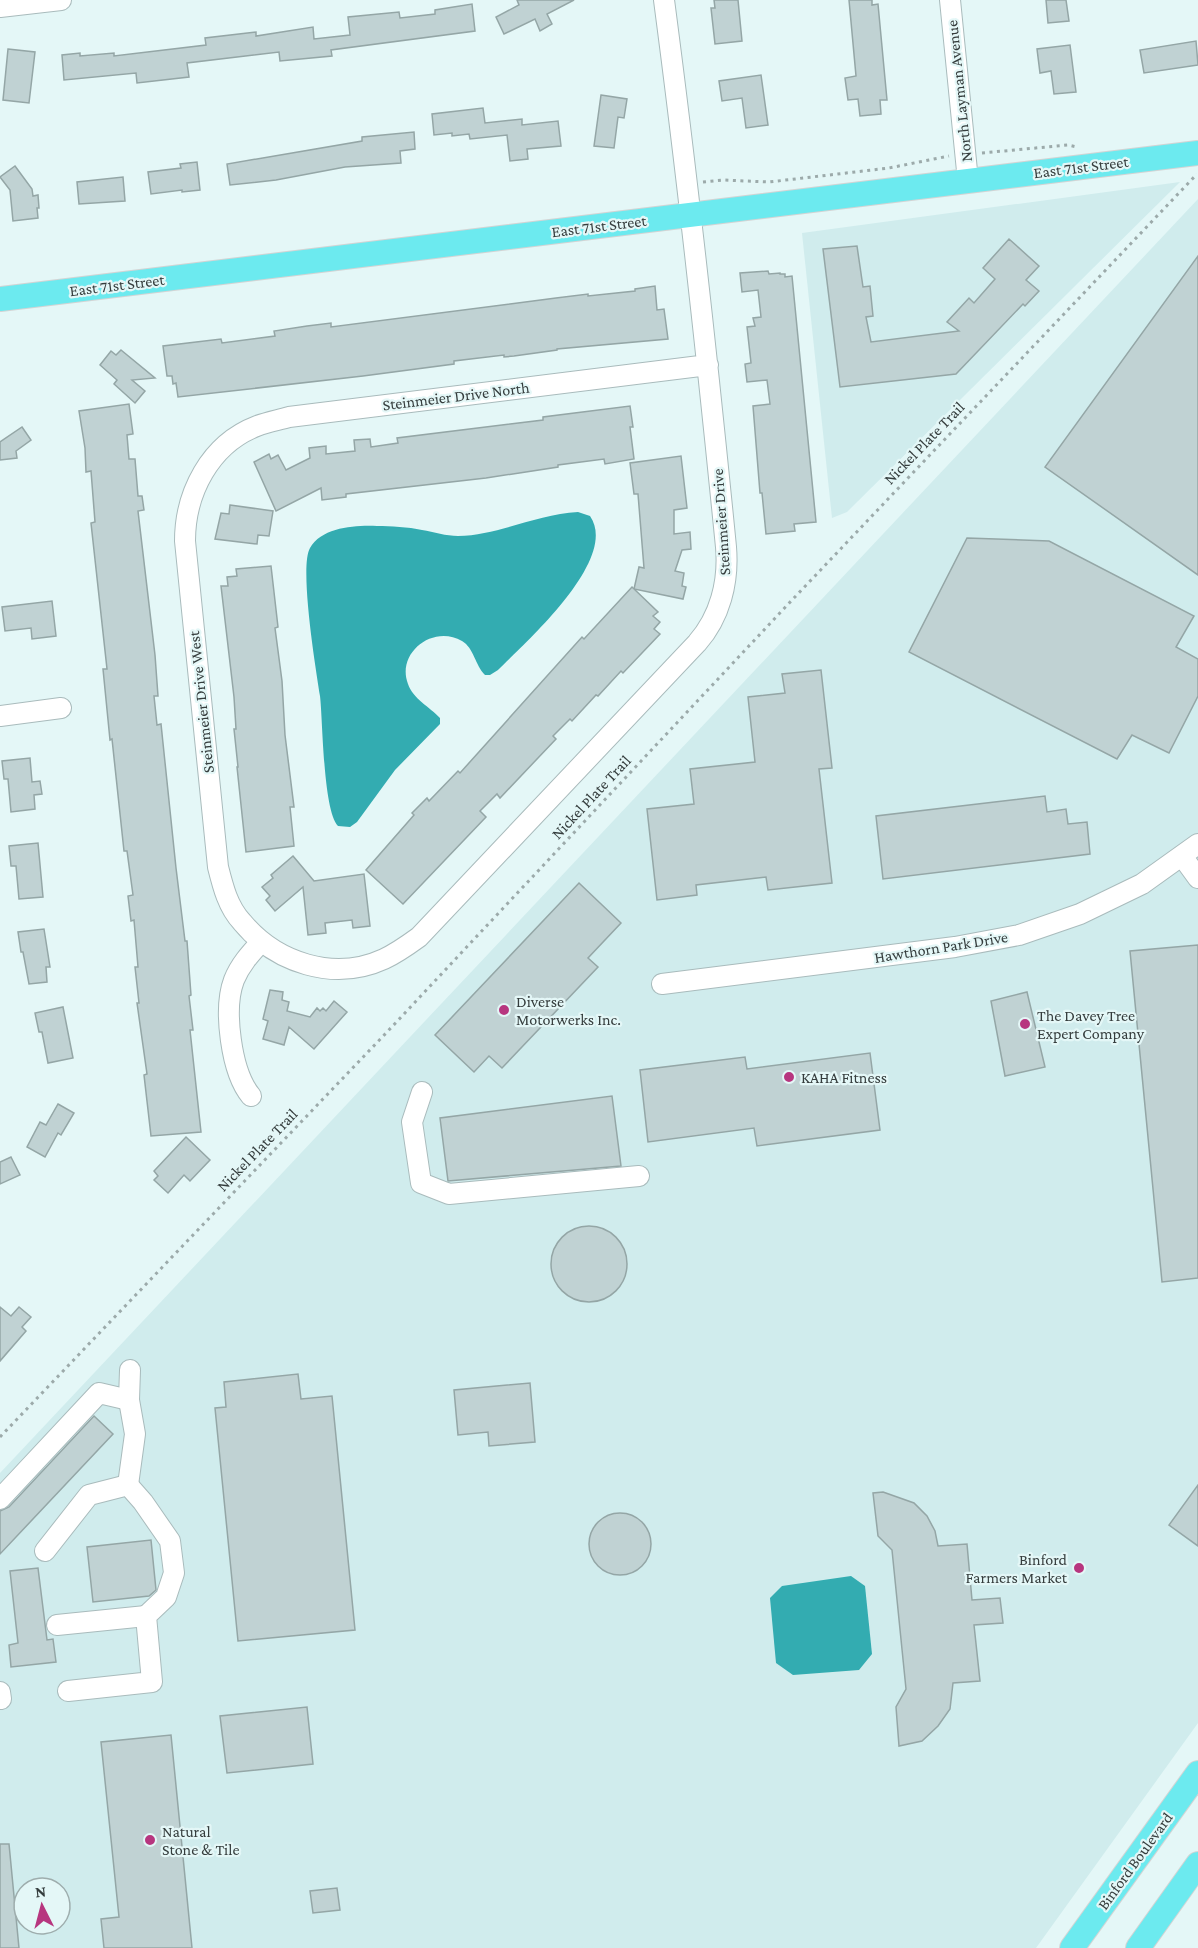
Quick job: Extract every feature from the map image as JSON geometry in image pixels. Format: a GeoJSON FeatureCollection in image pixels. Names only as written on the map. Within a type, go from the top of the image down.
{"type":"FeatureCollection","features":[{"type":"Feature","properties":{"kind":"main road","name":"East 71st Street"},"geometry":{"type":"LineString","coordinates":[[0,299],[1198,153]]}},
{"type":"Feature","properties":{"kind":"main road","name":"Binford Boulevard"},"geometry":{"type":"LineString","coordinates":[[1072,1948],[1198,1773]]}},
{"type":"Feature","properties":{"kind":"main road"},"geometry":{"type":"LineString","coordinates":[[1138,1948],[1198,1864]]}},
{"type":"Feature","properties":{"kind":"street"},"geometry":{"type":"LineString","coordinates":[[0,7],[62,0]]}},
{"type":"Feature","properties":{"kind":"street","name":"Steinmeier Drive"},"geometry":{"type":"LineString","coordinates":[[261,942],[281,956],[295,962],[324,968],[353,968],[382,960],[401,950],[427,928],[702,638],[719,605],[725,585],[727,562],[692,214],[664,0]]}},
{"type":"Feature","properties":{"kind":"street","name":"North Layman Avenue"},"geometry":{"type":"LineString","coordinates":[[950,0],[968,181]]}},
{"type":"Feature","properties":{"kind":"street","name":"Steinmeier Drive North"},"geometry":{"type":"LineString","coordinates":[[216,456],[227,444],[253,428],[289,417],[708,365]]}},
{"type":"Feature","properties":{"kind":"street","name":"Steinmeier Drive West"},"geometry":{"type":"LineString","coordinates":[[216,456],[201,476],[191,497],[185,526],[185,549],[218,867],[233,909],[261,942]]}},
{"type":"Feature","properties":{"kind":"street"},"geometry":{"type":"LineString","coordinates":[[0,716],[61,708]]}},
{"type":"Feature","properties":{"kind":"street","name":"Hawthorn Park Drive"},"geometry":{"type":"LineString","coordinates":[[662,984],[955,947],[1019,935],[1095,907],[1142,884],[1198,843]]}},
{"type":"Feature","properties":{"kind":"street"},"geometry":{"type":"LineString","coordinates":[[1182,856],[1198,878]]}},
{"type":"Feature","properties":{"kind":"street"},"geometry":{"type":"LineString","coordinates":[[251,1096],[236,1070],[229,1008],[235,978],[247,958],[261,942]]}},
{"type":"Feature","properties":{"kind":"street"},"geometry":{"type":"LineString","coordinates":[[422,1092],[412,1122],[422,1183],[449,1194],[639,1176]]}},
{"type":"Feature","properties":{"kind":"street"},"geometry":{"type":"LineString","coordinates":[[57,1625],[146,1616],[166,1597],[174,1572],[170,1541],[143,1502],[128,1485],[135,1434],[129,1400],[130,1370]]}},
{"type":"Feature","properties":{"kind":"street"},"geometry":{"type":"LineString","coordinates":[[0,1498],[99,1393],[129,1400]]}},
{"type":"Feature","properties":{"kind":"street"},"geometry":{"type":"LineString","coordinates":[[45,1551],[88,1495],[128,1485]]}},
{"type":"Feature","properties":{"kind":"street"},"geometry":{"type":"LineString","coordinates":[[68,1691],[152,1682],[146,1616]]}},
{"type":"Feature","properties":{"kind":"path"},"geometry":{"type":"LineString","coordinates":[[688,184],[723,180],[769,182],[889,168],[965,154],[1068,145],[1078,147]]}},
{"type":"Feature","properties":{"kind":"path","name":"Nickel Plate Trail"},"geometry":{"type":"LineString","coordinates":[[0,1437],[1198,173]]}},
{"type":"Feature","properties":{"kind":"shaded area"},"geometry":{"type":"Polygon","coordinates":[[[1180,182],[847,512],[832,518],[802,233],[1180,182]]]}},
{"type":"Feature","properties":{"kind":"shaded area"},"geometry":{"type":"Polygon","coordinates":[[[1198,199],[1198,1723],[1036,1948],[0,1948],[0,1473],[1198,199]]]}},
{"type":"Feature","properties":{"kind":"water"},"geometry":{"type":"Polygon","coordinates":[[[578,512],[590,516],[596,534],[592,554],[581,577],[547,621],[498,670],[485,675],[466,644],[451,637],[440,636],[429,639],[412,652],[407,662],[408,684],[418,698],[440,718],[440,724],[395,770],[357,822],[350,827],[338,826],[329,803],[320,696],[307,596],[307,559],[315,541],[340,529],[369,526],[400,527],[458,536],[473,535],[548,516],[578,512]]]}},
{"type":"Feature","properties":{"kind":"water"},"geometry":{"type":"Polygon","coordinates":[[[851,1576],[865,1586],[872,1654],[859,1670],[793,1675],[776,1663],[770,1598],[782,1586],[851,1576]]]}},
{"type":"Feature","properties":{"kind":"building"},"geometry":{"type":"Polygon","coordinates":[[[517,0],[574,0],[547,14],[552,24],[540,31],[535,19],[504,34],[496,17],[519,5],[517,0]]]}},
{"type":"Feature","properties":{"kind":"building"},"geometry":{"type":"Polygon","coordinates":[[[714,0],[738,0],[742,41],[715,44],[711,8],[715,8],[714,0]]]}},
{"type":"Feature","properties":{"kind":"building"},"geometry":{"type":"Polygon","coordinates":[[[849,0],[872,0],[872,5],[878,4],[887,100],[880,100],[881,114],[860,116],[858,99],[848,100],[845,78],[856,76],[849,0]]]}},
{"type":"Feature","properties":{"kind":"building"},"geometry":{"type":"Polygon","coordinates":[[[1046,0],[1066,0],[1069,21],[1048,23],[1046,0]]]}},
{"type":"Feature","properties":{"kind":"building"},"geometry":{"type":"Polygon","coordinates":[[[472,4],[475,31],[331,50],[332,56],[280,61],[279,52],[187,63],[189,77],[137,83],[136,73],[64,80],[62,55],[114,53],[114,56],[206,45],[205,38],[256,32],[256,36],[313,27],[314,39],[350,35],[348,17],[399,12],[400,18],[435,14],[435,10],[472,4]]]}},
{"type":"Feature","properties":{"kind":"building"},"geometry":{"type":"Polygon","coordinates":[[[1196,41],[1198,65],[1144,73],[1140,50],[1196,41]]]}},
{"type":"Feature","properties":{"kind":"building"},"geometry":{"type":"Polygon","coordinates":[[[1070,45],[1076,92],[1054,94],[1051,71],[1040,73],[1037,49],[1070,45]]]}},
{"type":"Feature","properties":{"kind":"building"},"geometry":{"type":"Polygon","coordinates":[[[8,49],[35,52],[29,103],[3,100],[8,49]]]}},
{"type":"Feature","properties":{"kind":"building"},"geometry":{"type":"Polygon","coordinates":[[[761,75],[768,125],[746,128],[742,98],[722,101],[719,81],[761,75]]]}},
{"type":"Feature","properties":{"kind":"building"},"geometry":{"type":"Polygon","coordinates":[[[601,95],[627,99],[624,118],[618,117],[614,148],[594,146],[601,95]]]}},
{"type":"Feature","properties":{"kind":"building"},"geometry":{"type":"Polygon","coordinates":[[[483,108],[485,123],[522,119],[522,125],[558,121],[561,146],[527,149],[528,159],[510,161],[507,135],[470,139],[469,134],[434,135],[432,114],[483,108]]]}},
{"type":"Feature","properties":{"kind":"building"},"geometry":{"type":"Polygon","coordinates":[[[414,132],[415,149],[400,151],[401,163],[345,167],[276,180],[230,185],[227,164],[362,141],[362,137],[414,132]]]}},
{"type":"Feature","properties":{"kind":"building"},"geometry":{"type":"Polygon","coordinates":[[[197,162],[200,190],[151,194],[148,172],[181,168],[180,164],[197,162]]]}},
{"type":"Feature","properties":{"kind":"building"},"geometry":{"type":"Polygon","coordinates":[[[15,166],[32,189],[33,196],[38,195],[38,218],[13,221],[10,190],[0,177],[15,166]]]}},
{"type":"Feature","properties":{"kind":"building"},"geometry":{"type":"Polygon","coordinates":[[[123,177],[125,201],[79,204],[77,182],[123,177]]]}},
{"type":"Feature","properties":{"kind":"building"},"geometry":{"type":"Polygon","coordinates":[[[1009,239],[1039,266],[1026,280],[1039,291],[1025,306],[1023,304],[956,374],[840,387],[823,249],[857,246],[863,287],[870,286],[873,316],[866,317],[871,342],[959,331],[947,322],[969,298],[974,303],[995,279],[983,268],[1009,239]]]}},
{"type":"Feature","properties":{"kind":"building"},"geometry":{"type":"Polygon","coordinates":[[[1198,256],[1198,575],[1045,467],[1198,256]]]}},
{"type":"Feature","properties":{"kind":"building"},"geometry":{"type":"Polygon","coordinates":[[[768,271],[769,274],[780,273],[785,274],[785,277],[792,276],[816,522],[794,524],[795,531],[766,534],[762,493],[760,493],[753,406],[770,404],[767,380],[747,382],[745,364],[751,363],[747,327],[755,326],[753,318],[761,317],[758,290],[742,292],[740,273],[768,271]]]}},
{"type":"Feature","properties":{"kind":"building"},"geometry":{"type":"Polygon","coordinates":[[[655,286],[657,310],[664,309],[668,339],[557,349],[504,357],[504,355],[363,376],[178,397],[176,383],[173,384],[172,376],[167,376],[163,346],[221,339],[222,343],[275,336],[274,331],[307,326],[331,323],[331,327],[588,294],[588,296],[635,291],[635,289],[655,286]]]}},
{"type":"Feature","properties":{"kind":"building"},"geometry":{"type":"Polygon","coordinates":[[[121,350],[155,378],[132,380],[145,391],[135,403],[114,384],[117,380],[100,365],[111,351],[116,355],[121,350]]]}},
{"type":"Feature","properties":{"kind":"building"},"geometry":{"type":"Polygon","coordinates":[[[129,404],[133,434],[127,435],[129,459],[135,459],[138,496],[142,496],[144,510],[138,511],[155,655],[158,696],[154,696],[157,725],[161,724],[176,868],[185,941],[187,941],[193,1030],[190,1030],[201,1132],[151,1136],[144,1075],[147,1074],[137,1003],[139,1003],[135,967],[138,967],[134,920],[131,921],[128,896],[133,895],[127,851],[124,851],[103,669],[107,669],[91,523],[95,522],[91,471],[86,472],[79,411],[129,404]]]}},
{"type":"Feature","properties":{"kind":"building"},"geometry":{"type":"Polygon","coordinates":[[[630,406],[634,459],[605,464],[604,459],[486,478],[346,494],[346,497],[322,500],[321,488],[276,511],[254,462],[269,454],[271,459],[278,455],[286,470],[310,458],[309,448],[326,446],[326,454],[355,451],[354,440],[370,439],[371,447],[398,443],[397,438],[543,420],[543,417],[630,406]]]}},
{"type":"Feature","properties":{"kind":"building"},"geometry":{"type":"Polygon","coordinates":[[[22,427],[31,440],[16,451],[17,458],[0,460],[0,442],[22,427]]]}},
{"type":"Feature","properties":{"kind":"building"},"geometry":{"type":"Polygon","coordinates":[[[681,456],[687,508],[674,510],[674,534],[690,532],[691,549],[682,550],[675,571],[684,573],[682,586],[686,587],[683,599],[634,589],[639,567],[644,568],[638,494],[634,494],[630,463],[681,456]]]}},
{"type":"Feature","properties":{"kind":"building"},"geometry":{"type":"Polygon","coordinates":[[[230,505],[273,511],[269,536],[258,535],[257,544],[215,539],[221,513],[229,514],[230,505]]]}},
{"type":"Feature","properties":{"kind":"building"},"geometry":{"type":"Polygon","coordinates":[[[967,538],[1049,541],[1194,616],[1176,647],[1198,659],[1198,696],[1169,753],[1132,735],[1117,759],[909,652],[967,538]]]}},
{"type":"Feature","properties":{"kind":"building"},"geometry":{"type":"Polygon","coordinates":[[[271,566],[278,627],[275,628],[282,681],[285,735],[294,807],[290,807],[294,846],[246,852],[234,729],[236,729],[234,697],[221,586],[228,586],[227,577],[237,576],[236,569],[271,566]]]}},
{"type":"Feature","properties":{"kind":"building"},"geometry":{"type":"Polygon","coordinates":[[[632,587],[658,612],[653,616],[660,622],[654,629],[660,634],[623,673],[621,671],[572,721],[570,719],[553,736],[556,739],[500,798],[497,794],[480,811],[486,817],[403,904],[366,870],[414,815],[412,813],[427,798],[429,801],[458,771],[460,773],[582,637],[584,639],[632,587]]]}},
{"type":"Feature","properties":{"kind":"building"},"geometry":{"type":"Polygon","coordinates":[[[52,601],[56,636],[32,639],[31,628],[5,631],[2,607],[52,601]]]}},
{"type":"Feature","properties":{"kind":"building"},"geometry":{"type":"Polygon","coordinates":[[[821,670],[832,768],[819,769],[832,883],[768,890],[766,877],[696,885],[697,895],[657,900],[647,809],[694,804],[690,769],[755,762],[748,697],[785,693],[782,674],[821,670]]]}},
{"type":"Feature","properties":{"kind":"building"},"geometry":{"type":"Polygon","coordinates":[[[30,758],[32,782],[40,781],[42,794],[34,795],[35,809],[11,812],[8,779],[4,779],[2,761],[30,758]]]}},
{"type":"Feature","properties":{"kind":"building"},"geometry":{"type":"Polygon","coordinates":[[[1045,796],[1047,812],[1066,809],[1068,824],[1087,822],[1090,854],[883,879],[876,816],[1045,796]]]}},
{"type":"Feature","properties":{"kind":"building"},"geometry":{"type":"Polygon","coordinates":[[[38,843],[43,897],[19,899],[16,866],[11,866],[9,846],[38,843]]]}},
{"type":"Feature","properties":{"kind":"building"},"geometry":{"type":"Polygon","coordinates":[[[293,856],[314,881],[364,874],[370,926],[353,928],[352,920],[325,923],[326,933],[308,935],[303,887],[275,911],[266,900],[270,896],[262,887],[273,878],[271,875],[293,856]]]}},
{"type":"Feature","properties":{"kind":"building"},"geometry":{"type":"Polygon","coordinates":[[[579,883],[621,923],[588,958],[598,967],[502,1068],[489,1056],[474,1072],[435,1035],[579,883]]]}},
{"type":"Feature","properties":{"kind":"building"},"geometry":{"type":"Polygon","coordinates":[[[44,929],[50,967],[46,967],[47,982],[29,984],[18,932],[44,929]]]}},
{"type":"Feature","properties":{"kind":"building"},"geometry":{"type":"Polygon","coordinates":[[[1198,945],[1198,1278],[1162,1282],[1130,951],[1198,945]]]}},
{"type":"Feature","properties":{"kind":"building"},"geometry":{"type":"Polygon","coordinates":[[[270,990],[283,992],[282,1000],[289,1002],[287,1011],[310,1017],[317,1008],[320,1011],[323,1008],[326,1011],[334,1001],[347,1012],[314,1049],[289,1027],[284,1045],[263,1039],[268,1021],[263,1019],[270,990]]]}},
{"type":"Feature","properties":{"kind":"building"},"geometry":{"type":"Polygon","coordinates":[[[1027,992],[1045,1067],[1005,1076],[991,1001],[1027,992]]]}},
{"type":"Feature","properties":{"kind":"building"},"geometry":{"type":"Polygon","coordinates":[[[63,1007],[73,1058],[48,1063],[42,1032],[39,1032],[35,1013],[63,1007]]]}},
{"type":"Feature","properties":{"kind":"building"},"geometry":{"type":"Polygon","coordinates":[[[870,1053],[880,1130],[757,1146],[754,1128],[648,1142],[640,1070],[745,1057],[747,1069],[870,1053]]]}},
{"type":"Feature","properties":{"kind":"building"},"geometry":{"type":"Polygon","coordinates":[[[612,1096],[621,1166],[448,1181],[440,1118],[612,1096]]]}},
{"type":"Feature","properties":{"kind":"building"},"geometry":{"type":"Polygon","coordinates":[[[58,1104],[74,1113],[61,1135],[58,1133],[45,1157],[27,1147],[40,1122],[46,1125],[58,1104]]]}},
{"type":"Feature","properties":{"kind":"building"},"geometry":{"type":"Polygon","coordinates":[[[186,1137],[210,1160],[190,1181],[184,1175],[168,1193],[154,1180],[158,1176],[154,1171],[186,1137]]]}},
{"type":"Feature","properties":{"kind":"building"},"geometry":{"type":"Polygon","coordinates":[[[11,1157],[20,1175],[0,1184],[0,1162],[11,1157]]]}},
{"type":"Feature","properties":{"kind":"building"},"geometry":{"type":"Polygon","coordinates":[[[589,1226],[603,1229],[616,1237],[624,1250],[627,1264],[624,1278],[616,1291],[603,1299],[589,1302],[575,1299],[562,1291],[554,1278],[551,1264],[554,1250],[562,1237],[575,1229],[589,1226]]]}},
{"type":"Feature","properties":{"kind":"building"},"geometry":{"type":"Polygon","coordinates":[[[0,1307],[11,1316],[19,1307],[31,1317],[22,1327],[26,1331],[0,1361],[0,1307]]]}},
{"type":"Feature","properties":{"kind":"building"},"geometry":{"type":"Polygon","coordinates":[[[298,1374],[301,1399],[332,1396],[355,1630],[238,1641],[215,1408],[226,1407],[224,1382],[298,1374]]]}},
{"type":"Feature","properties":{"kind":"building"},"geometry":{"type":"Polygon","coordinates":[[[530,1383],[535,1442],[489,1446],[488,1432],[458,1435],[454,1390],[530,1383]]]}},
{"type":"Feature","properties":{"kind":"building"},"geometry":{"type":"Polygon","coordinates":[[[94,1416],[113,1434],[0,1554],[0,1511],[9,1507],[94,1416]]]}},
{"type":"Feature","properties":{"kind":"building"},"geometry":{"type":"Polygon","coordinates":[[[1198,1485],[1198,1546],[1169,1525],[1198,1485]]]}},
{"type":"Feature","properties":{"kind":"building"},"geometry":{"type":"Polygon","coordinates":[[[883,1492],[914,1503],[927,1516],[935,1531],[938,1546],[967,1544],[972,1600],[1000,1598],[1003,1623],[974,1625],[980,1681],[953,1683],[950,1709],[938,1726],[922,1741],[899,1746],[896,1707],[906,1689],[892,1550],[878,1536],[873,1493],[883,1492]]]}},
{"type":"Feature","properties":{"kind":"building"},"geometry":{"type":"Polygon","coordinates":[[[620,1513],[642,1522],[651,1544],[642,1566],[620,1575],[598,1566],[589,1544],[598,1522],[620,1513]]]}},
{"type":"Feature","properties":{"kind":"building"},"geometry":{"type":"Polygon","coordinates":[[[151,1540],[156,1590],[149,1596],[93,1602],[87,1547],[151,1540]]]}},
{"type":"Feature","properties":{"kind":"building"},"geometry":{"type":"Polygon","coordinates":[[[38,1568],[47,1640],[53,1639],[56,1662],[11,1667],[9,1645],[18,1643],[10,1571],[38,1568]]]}},
{"type":"Feature","properties":{"kind":"building"},"geometry":{"type":"Polygon","coordinates":[[[307,1707],[313,1764],[227,1773],[220,1716],[307,1707]]]}},
{"type":"Feature","properties":{"kind":"building"},"geometry":{"type":"Polygon","coordinates":[[[171,1735],[192,1948],[104,1948],[101,1919],[119,1917],[101,1742],[171,1735]]]}},
{"type":"Feature","properties":{"kind":"building"},"geometry":{"type":"Polygon","coordinates":[[[0,1844],[9,1844],[12,1876],[12,1936],[18,1936],[19,1948],[0,1948],[0,1844]]]}},
{"type":"Feature","properties":{"kind":"building"},"geometry":{"type":"Polygon","coordinates":[[[337,1888],[340,1910],[313,1913],[310,1891],[337,1888]]]}},
{"type":"Feature","properties":{"kind":"place","name":"Diverse Motorwerks Inc."},"geometry":{"type":"Point","coordinates":[504,1010]}},
{"type":"Feature","properties":{"kind":"place","name":"The Davey Tree Expert Company"},"geometry":{"type":"Point","coordinates":[1025,1024]}},
{"type":"Feature","properties":{"kind":"place","name":"KAHA Fitness"},"geometry":{"type":"Point","coordinates":[789,1077]}},
{"type":"Feature","properties":{"kind":"place","name":"Binford Farmers Market"},"geometry":{"type":"Point","coordinates":[1079,1568]}},
{"type":"Feature","properties":{"kind":"place","name":"Natural Stone & Tile"},"geometry":{"type":"Point","coordinates":[150,1840]}}]}
